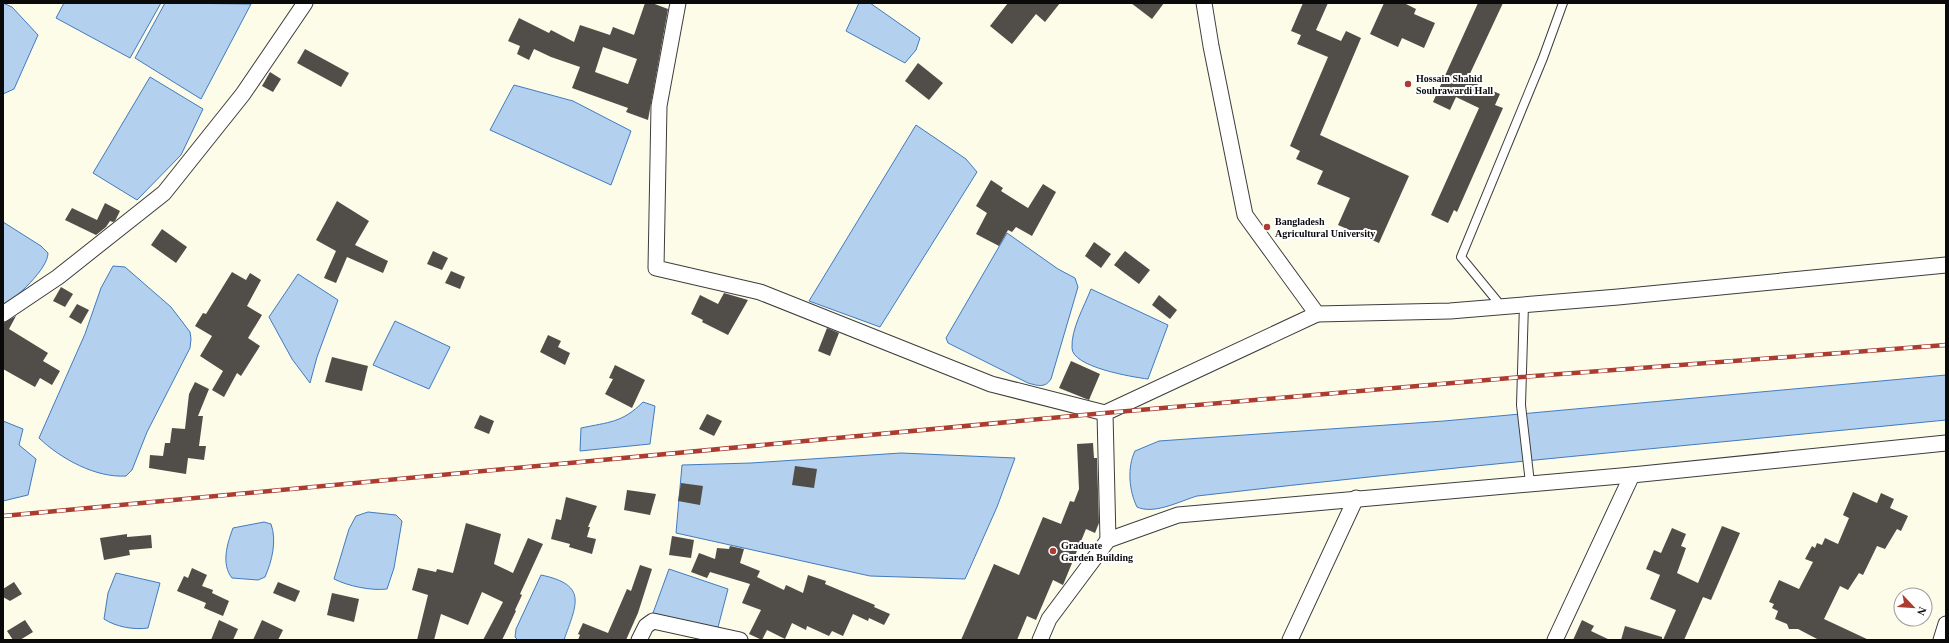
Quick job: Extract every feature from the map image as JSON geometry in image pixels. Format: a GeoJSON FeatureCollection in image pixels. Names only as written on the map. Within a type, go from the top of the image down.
{"type":"FeatureCollection","features":[{"type":"Feature","properties":{"kind":"street"},"geometry":{"type":"LineString","coordinates":[[3,314],[58,277],[164,193],[243,94],[305,3]]}},
{"type":"Feature","properties":{"kind":"street"},"geometry":{"type":"LineString","coordinates":[[678,3],[659,106],[656,268],[760,292],[991,384],[1105,413],[1318,314],[1450,311],[1502,307],[1946,265]]}},
{"type":"Feature","properties":{"kind":"street"},"geometry":{"type":"LineString","coordinates":[[1204,3],[1211,46],[1245,215],[1318,314]]}},
{"type":"Feature","properties":{"kind":"street"},"geometry":{"type":"LineString","coordinates":[[1105,413],[1108,540]]}},
{"type":"Feature","properties":{"kind":"street"},"geometry":{"type":"LineString","coordinates":[[1040,640],[1049,619],[1108,540],[1178,515],[1356,498],[1529,478],[1632,475],[1946,443]]}},
{"type":"Feature","properties":{"kind":"street"},"geometry":{"type":"LineString","coordinates":[[1555,640],[1632,475]]}},
{"type":"Feature","properties":{"kind":"street"},"geometry":{"type":"LineString","coordinates":[[1290,640],[1356,498]]}},
{"type":"Feature","properties":{"kind":"street"},"geometry":{"type":"LineString","coordinates":[[639,640],[646,626],[653,621],[740,640]]}},
{"type":"Feature","properties":{"kind":"street"},"geometry":{"type":"LineString","coordinates":[[1940,640],[1946,624]]}},
{"type":"Feature","properties":{"kind":"lane"},"geometry":{"type":"LineString","coordinates":[[1502,307],[1461,256],[1544,58],[1563,3]]}},
{"type":"Feature","properties":{"kind":"lane"},"geometry":{"type":"LineString","coordinates":[[1524,304],[1521,405],[1529,478]]}},
{"type":"Feature","properties":{"kind":"water"},"geometry":{"type":"Polygon","coordinates":[[[3,3],[12,7],[38,35],[14,89],[3,94],[3,3]]]}},
{"type":"Feature","properties":{"kind":"water"},"geometry":{"type":"Polygon","coordinates":[[[64,3],[161,3],[130,58],[56,18],[64,3]]]}},
{"type":"Feature","properties":{"kind":"water"},"geometry":{"type":"Polygon","coordinates":[[[165,3],[251,4],[201,99],[135,58],[165,3]]]}},
{"type":"Feature","properties":{"kind":"water"},"geometry":{"type":"Polygon","coordinates":[[[859,3],[870,3],[920,38],[916,50],[905,63],[846,31],[859,3]]]}},
{"type":"Feature","properties":{"kind":"water"},"geometry":{"type":"Polygon","coordinates":[[[150,77],[203,109],[181,155],[137,200],[93,173],[150,77]]]}},
{"type":"Feature","properties":{"kind":"water"},"geometry":{"type":"Polygon","coordinates":[[[514,85],[573,101],[631,131],[611,185],[490,130],[514,85]]]}},
{"type":"Feature","properties":{"kind":"water"},"geometry":{"type":"Polygon","coordinates":[[[916,125],[966,159],[977,172],[880,327],[809,301],[916,125]]]}},
{"type":"Feature","properties":{"kind":"water"},"geometry":{"type":"Polygon","coordinates":[[[3,222],[41,246],[48,253],[47,260],[37,275],[16,297],[3,306],[3,222]]]}},
{"type":"Feature","properties":{"kind":"water"},"geometry":{"type":"Polygon","coordinates":[[[1007,233],[1058,269],[1075,278],[1078,287],[1051,379],[1044,385],[1028,383],[948,343],[946,338],[1007,233]]]}},
{"type":"Feature","properties":{"kind":"water"},"geometry":{"type":"Polygon","coordinates":[[[113,266],[125,267],[171,307],[190,332],[191,339],[190,348],[147,432],[132,470],[126,476],[103,474],[80,466],[68,460],[39,438],[85,334],[101,288],[113,266]]]}},
{"type":"Feature","properties":{"kind":"water"},"geometry":{"type":"Polygon","coordinates":[[[298,274],[338,300],[317,357],[310,383],[292,359],[269,317],[298,274]]]}},
{"type":"Feature","properties":{"kind":"water"},"geometry":{"type":"Polygon","coordinates":[[[1091,289],[1168,325],[1148,379],[1104,370],[1082,361],[1075,355],[1072,348],[1072,341],[1078,318],[1091,289]]]}},
{"type":"Feature","properties":{"kind":"water"},"geometry":{"type":"Polygon","coordinates":[[[395,321],[450,347],[429,389],[373,365],[395,321]]]}},
{"type":"Feature","properties":{"kind":"water"},"geometry":{"type":"Polygon","coordinates":[[[1946,375],[1946,420],[1290,485],[1197,496],[1167,506],[1151,509],[1137,507],[1132,494],[1130,472],[1132,457],[1135,451],[1159,441],[1444,421],[1946,375]]]}},
{"type":"Feature","properties":{"kind":"water"},"geometry":{"type":"Polygon","coordinates":[[[643,402],[655,406],[650,444],[580,451],[581,428],[615,421],[628,414],[643,402]]]}},
{"type":"Feature","properties":{"kind":"water"},"geometry":{"type":"Polygon","coordinates":[[[3,421],[23,429],[19,445],[36,459],[28,495],[3,501],[3,421]]]}},
{"type":"Feature","properties":{"kind":"water"},"geometry":{"type":"Polygon","coordinates":[[[901,453],[1015,458],[997,507],[965,579],[870,576],[676,533],[682,465],[751,463],[901,453]]]}},
{"type":"Feature","properties":{"kind":"water"},"geometry":{"type":"Polygon","coordinates":[[[368,512],[396,515],[402,521],[394,568],[387,589],[360,587],[346,584],[334,579],[349,529],[356,516],[368,512]]]}},
{"type":"Feature","properties":{"kind":"water"},"geometry":{"type":"Polygon","coordinates":[[[264,522],[271,524],[274,537],[272,558],[265,577],[258,580],[232,578],[227,567],[226,554],[233,528],[264,522]]]}},
{"type":"Feature","properties":{"kind":"water"},"geometry":{"type":"Polygon","coordinates":[[[669,569],[728,589],[717,631],[653,613],[669,569]]]}},
{"type":"Feature","properties":{"kind":"water"},"geometry":{"type":"Polygon","coordinates":[[[116,573],[160,583],[148,628],[137,629],[125,627],[104,619],[108,593],[116,573]]]}},
{"type":"Feature","properties":{"kind":"water"},"geometry":{"type":"Polygon","coordinates":[[[541,575],[567,584],[573,591],[575,607],[564,640],[518,640],[515,637],[516,629],[541,575]]]}},
{"type":"Feature","properties":{"kind":"building"},"geometry":{"type":"Polygon","coordinates":[[[645,3],[652,3],[668,9],[648,120],[626,112],[628,108],[572,88],[580,67],[551,57],[534,49],[529,60],[517,54],[520,46],[508,41],[519,18],[549,33],[551,30],[574,42],[580,25],[610,35],[613,27],[634,35],[645,3]],[[603,47],[595,72],[628,84],[637,59],[603,47]]]}},
{"type":"Feature","properties":{"kind":"building"},"geometry":{"type":"Polygon","coordinates":[[[1008,3],[1060,3],[1045,22],[1036,14],[1012,44],[990,26],[1008,3]]]}},
{"type":"Feature","properties":{"kind":"building"},"geometry":{"type":"Polygon","coordinates":[[[1131,3],[1164,3],[1152,19],[1131,3]]]}},
{"type":"Feature","properties":{"kind":"building"},"geometry":{"type":"Polygon","coordinates":[[[1303,3],[1328,3],[1316,30],[1341,41],[1346,31],[1361,38],[1320,135],[1409,176],[1379,243],[1338,225],[1350,198],[1317,184],[1323,171],[1296,159],[1300,151],[1290,146],[1328,57],[1297,44],[1301,35],[1291,31],[1303,3]]]}},
{"type":"Feature","properties":{"kind":"building"},"geometry":{"type":"Polygon","coordinates":[[[1384,3],[1404,3],[1416,9],[1414,14],[1435,23],[1424,48],[1402,38],[1398,47],[1370,34],[1384,3]]]}},
{"type":"Feature","properties":{"kind":"building"},"geometry":{"type":"Polygon","coordinates":[[[1478,3],[1503,3],[1467,80],[1500,94],[1495,105],[1503,108],[1457,212],[1454,210],[1448,223],[1431,215],[1479,108],[1456,97],[1450,110],[1433,102],[1478,3]]]}},
{"type":"Feature","properties":{"kind":"building"},"geometry":{"type":"Polygon","coordinates":[[[305,49],[349,73],[341,87],[297,63],[305,49]]]}},
{"type":"Feature","properties":{"kind":"building"},"geometry":{"type":"Polygon","coordinates":[[[918,63],[943,83],[929,100],[905,81],[918,63]]]}},
{"type":"Feature","properties":{"kind":"building"},"geometry":{"type":"Polygon","coordinates":[[[270,72],[281,79],[273,92],[262,86],[270,72]]]}},
{"type":"Feature","properties":{"kind":"building"},"geometry":{"type":"Polygon","coordinates":[[[991,180],[1003,188],[1001,191],[1028,208],[1043,184],[1056,192],[1032,236],[1016,227],[1012,232],[1008,230],[999,246],[976,234],[987,213],[976,206],[991,180]]]}},
{"type":"Feature","properties":{"kind":"building"},"geometry":{"type":"Polygon","coordinates":[[[337,201],[369,221],[355,245],[388,261],[383,273],[347,257],[336,283],[324,278],[336,251],[316,240],[337,201]]]}},
{"type":"Feature","properties":{"kind":"building"},"geometry":{"type":"Polygon","coordinates":[[[105,203],[120,211],[115,221],[110,221],[106,227],[96,235],[65,220],[72,208],[97,220],[105,203]]]}},
{"type":"Feature","properties":{"kind":"building"},"geometry":{"type":"Polygon","coordinates":[[[162,229],[187,247],[176,263],[151,245],[162,229]]]}},
{"type":"Feature","properties":{"kind":"building"},"geometry":{"type":"Polygon","coordinates":[[[1094,242],[1111,254],[1101,268],[1085,256],[1094,242]]]}},
{"type":"Feature","properties":{"kind":"building"},"geometry":{"type":"Polygon","coordinates":[[[433,251],[448,258],[442,270],[427,264],[433,251]]]}},
{"type":"Feature","properties":{"kind":"building"},"geometry":{"type":"Polygon","coordinates":[[[1125,251],[1150,270],[1139,284],[1114,265],[1125,251]]]}},
{"type":"Feature","properties":{"kind":"building"},"geometry":{"type":"Polygon","coordinates":[[[451,271],[465,277],[460,289],[445,283],[451,271]]]}},
{"type":"Feature","properties":{"kind":"building"},"geometry":{"type":"Polygon","coordinates":[[[232,272],[246,280],[250,273],[261,280],[247,306],[262,315],[248,338],[260,346],[241,376],[237,373],[224,397],[212,390],[223,371],[200,356],[212,336],[195,326],[203,313],[206,314],[232,272]]]}},
{"type":"Feature","properties":{"kind":"building"},"geometry":{"type":"Polygon","coordinates":[[[61,287],[73,294],[65,307],[53,301],[61,287]]]}},
{"type":"Feature","properties":{"kind":"building"},"geometry":{"type":"Polygon","coordinates":[[[724,293],[748,300],[728,335],[702,322],[703,320],[691,314],[700,295],[718,304],[724,293]]]}},
{"type":"Feature","properties":{"kind":"building"},"geometry":{"type":"Polygon","coordinates":[[[1159,295],[1177,310],[1170,319],[1152,305],[1159,295]]]}},
{"type":"Feature","properties":{"kind":"building"},"geometry":{"type":"Polygon","coordinates":[[[77,304],[89,310],[81,324],[69,317],[77,304]]]}},
{"type":"Feature","properties":{"kind":"building"},"geometry":{"type":"Polygon","coordinates":[[[16,316],[9,329],[48,353],[43,361],[60,371],[52,385],[40,378],[35,387],[3,369],[3,323],[16,316]]]}},
{"type":"Feature","properties":{"kind":"building"},"geometry":{"type":"Polygon","coordinates":[[[827,328],[839,333],[830,356],[818,351],[827,328]]]}},
{"type":"Feature","properties":{"kind":"building"},"geometry":{"type":"Polygon","coordinates":[[[548,335],[561,341],[558,347],[570,353],[565,365],[540,352],[548,335]]]}},
{"type":"Feature","properties":{"kind":"building"},"geometry":{"type":"Polygon","coordinates":[[[332,357],[368,366],[362,391],[325,382],[332,357]]]}},
{"type":"Feature","properties":{"kind":"building"},"geometry":{"type":"Polygon","coordinates":[[[1071,361],[1100,374],[1089,400],[1059,388],[1071,361]]]}},
{"type":"Feature","properties":{"kind":"building"},"geometry":{"type":"Polygon","coordinates":[[[615,365],[645,380],[632,408],[605,394],[613,379],[609,378],[615,365]]]}},
{"type":"Feature","properties":{"kind":"building"},"geometry":{"type":"Polygon","coordinates":[[[195,382],[209,389],[198,416],[203,416],[199,446],[206,446],[204,460],[188,458],[186,474],[149,468],[150,455],[163,456],[165,443],[170,443],[172,428],[185,429],[189,394],[195,382]]]}},
{"type":"Feature","properties":{"kind":"building"},"geometry":{"type":"Polygon","coordinates":[[[707,414],[722,421],[714,436],[699,429],[707,414]]]}},
{"type":"Feature","properties":{"kind":"building"},"geometry":{"type":"Polygon","coordinates":[[[480,415],[494,421],[489,434],[474,428],[480,415]]]}},
{"type":"Feature","properties":{"kind":"building"},"geometry":{"type":"Polygon","coordinates":[[[1093,443],[1094,458],[1097,458],[1099,523],[1095,533],[1086,529],[1063,585],[1053,580],[1036,620],[1027,616],[1017,640],[961,640],[994,564],[1019,575],[1043,517],[1061,524],[1070,501],[1074,502],[1079,489],[1077,444],[1093,443]]]}},
{"type":"Feature","properties":{"kind":"building"},"geometry":{"type":"Polygon","coordinates":[[[795,466],[817,469],[814,488],[792,485],[795,466]]]}},
{"type":"Feature","properties":{"kind":"building"},"geometry":{"type":"Polygon","coordinates":[[[681,483],[703,486],[700,505],[678,501],[681,483]]]}},
{"type":"Feature","properties":{"kind":"building"},"geometry":{"type":"Polygon","coordinates":[[[627,490],[656,494],[650,515],[624,510],[627,490]]]}},
{"type":"Feature","properties":{"kind":"building"},"geometry":{"type":"Polygon","coordinates":[[[1853,492],[1877,503],[1881,493],[1894,499],[1890,508],[1908,516],[1901,531],[1897,529],[1885,549],[1877,546],[1863,575],[1859,573],[1848,590],[1840,586],[1824,619],[1869,640],[1819,640],[1798,629],[1789,629],[1787,624],[1775,619],[1778,611],[1772,608],[1774,604],[1769,602],[1779,580],[1799,589],[1813,562],[1805,559],[1812,546],[1815,548],[1817,543],[1822,545],[1825,538],[1838,544],[1849,518],[1843,515],[1853,492]]]}},
{"type":"Feature","properties":{"kind":"building"},"geometry":{"type":"Polygon","coordinates":[[[566,497],[597,506],[588,527],[590,527],[587,537],[596,539],[592,554],[569,547],[570,544],[551,539],[556,519],[561,520],[566,497]]]}},
{"type":"Feature","properties":{"kind":"building"},"geometry":{"type":"Polygon","coordinates":[[[466,523],[501,534],[494,564],[513,573],[528,538],[543,544],[520,594],[522,595],[515,610],[516,611],[502,640],[483,640],[503,602],[482,592],[468,625],[441,614],[434,640],[417,640],[428,595],[412,590],[418,568],[436,572],[437,569],[453,573],[466,523]]]}},
{"type":"Feature","properties":{"kind":"building"},"geometry":{"type":"Polygon","coordinates":[[[1722,526],[1740,533],[1711,600],[1703,597],[1684,640],[1663,640],[1676,610],[1650,599],[1660,575],[1646,569],[1654,550],[1661,553],[1672,528],[1686,534],[1681,546],[1686,548],[1677,573],[1698,583],[1722,526]]]}},
{"type":"Feature","properties":{"kind":"building"},"geometry":{"type":"Polygon","coordinates":[[[127,534],[127,537],[151,535],[152,548],[129,550],[130,555],[104,560],[100,538],[127,534]]]}},
{"type":"Feature","properties":{"kind":"building"},"geometry":{"type":"Polygon","coordinates":[[[672,536],[694,540],[691,558],[669,555],[672,536]]]}},
{"type":"Feature","properties":{"kind":"building"},"geometry":{"type":"Polygon","coordinates":[[[730,546],[744,549],[740,563],[760,571],[757,577],[784,590],[786,585],[803,593],[808,575],[826,581],[825,584],[875,605],[874,607],[890,614],[884,625],[869,618],[868,621],[853,614],[843,636],[832,631],[829,636],[807,626],[806,630],[792,623],[785,639],[767,630],[762,640],[749,634],[761,610],[742,603],[750,584],[710,572],[707,578],[691,572],[699,553],[715,559],[717,548],[729,549],[730,546]]]}},
{"type":"Feature","properties":{"kind":"building"},"geometry":{"type":"Polygon","coordinates":[[[640,565],[652,569],[638,613],[626,640],[578,640],[580,635],[578,634],[583,623],[608,633],[627,589],[631,591],[640,565]]]}},
{"type":"Feature","properties":{"kind":"building"},"geometry":{"type":"Polygon","coordinates":[[[192,568],[207,575],[202,586],[213,590],[212,593],[229,601],[223,616],[204,608],[206,603],[177,591],[184,576],[188,578],[192,568]]]}},
{"type":"Feature","properties":{"kind":"building"},"geometry":{"type":"Polygon","coordinates":[[[14,582],[22,594],[10,601],[3,597],[3,589],[14,582]]]}},
{"type":"Feature","properties":{"kind":"building"},"geometry":{"type":"Polygon","coordinates":[[[278,582],[300,591],[295,602],[273,593],[278,582]]]}},
{"type":"Feature","properties":{"kind":"building"},"geometry":{"type":"Polygon","coordinates":[[[332,593],[359,599],[354,622],[327,615],[332,593]]]}},
{"type":"Feature","properties":{"kind":"building"},"geometry":{"type":"Polygon","coordinates":[[[25,620],[33,632],[20,640],[13,640],[7,631],[25,620]]]}},
{"type":"Feature","properties":{"kind":"building"},"geometry":{"type":"Polygon","coordinates":[[[219,620],[238,629],[233,640],[211,640],[219,620]]]}},
{"type":"Feature","properties":{"kind":"building"},"geometry":{"type":"Polygon","coordinates":[[[262,620],[283,630],[278,640],[253,640],[262,620]]]}},
{"type":"Feature","properties":{"kind":"building"},"geometry":{"type":"Polygon","coordinates":[[[1582,620],[1594,626],[1591,631],[1610,640],[1573,640],[1582,620]]]}},
{"type":"Feature","properties":{"kind":"building"},"geometry":{"type":"Polygon","coordinates":[[[1625,626],[1662,637],[1662,640],[1621,640],[1625,626]]]}},
{"type":"Feature","properties":{"kind":"railway"},"geometry":{"type":"LineString","coordinates":[[3,516],[1105,413],[1522,377],[1946,345]]}},
{"type":"Feature","properties":{"kind":"place","name":"Hossain Shahid Souhrawardi Hall"},"geometry":{"type":"Point","coordinates":[1408,84]}},
{"type":"Feature","properties":{"kind":"place","name":"Bangladesh Agricultural University"},"geometry":{"type":"Point","coordinates":[1267,227]}},
{"type":"Feature","properties":{"kind":"place","name":"Graduate Garden Building"},"geometry":{"type":"Point","coordinates":[1053,551]}}]}
